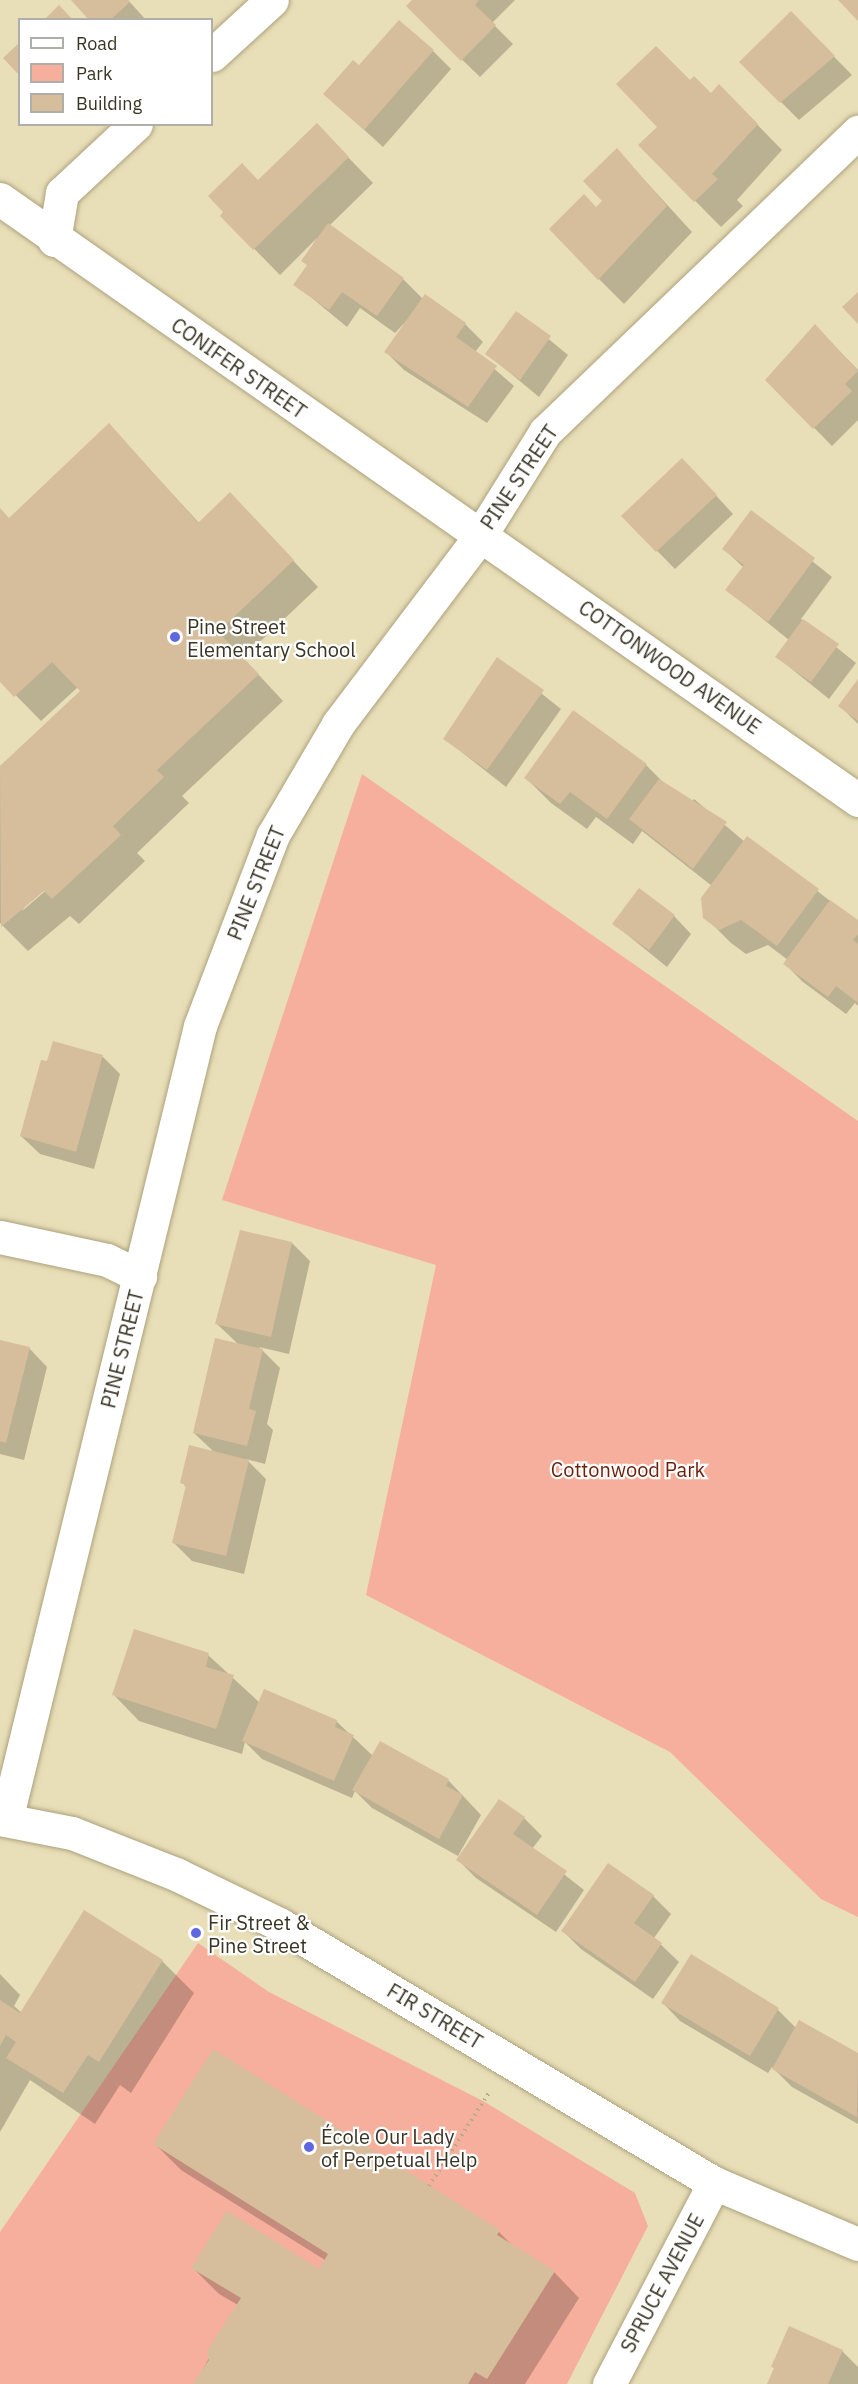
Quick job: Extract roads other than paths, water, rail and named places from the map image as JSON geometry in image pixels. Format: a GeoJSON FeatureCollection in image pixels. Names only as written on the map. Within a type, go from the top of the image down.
{"type":"FeatureCollection","features":[{"type":"Feature","properties":{"kind":"street"},"geometry":{"type":"LineString","coordinates":[[213,54],[272,0]]}},
{"type":"Feature","properties":{"kind":"street"},"geometry":{"type":"LineString","coordinates":[[54,240],[62,193],[134,126]]}},
{"type":"Feature","properties":{"kind":"street","name":"PINE STREET"},"geometry":{"type":"LineString","coordinates":[[3,1819],[140,1276],[200,1026],[273,835],[338,724],[480,536],[545,432],[858,132]]}},
{"type":"Feature","properties":{"kind":"street","name":"CONIFER STREET"},"geometry":{"type":"LineString","coordinates":[[0,199],[54,240],[480,536]]}},
{"type":"Feature","properties":{"kind":"street","name":"COTTONWOOD AVENUE"},"geometry":{"type":"LineString","coordinates":[[480,536],[858,800]]}},
{"type":"Feature","properties":{"kind":"street"},"geometry":{"type":"LineString","coordinates":[[0,1237],[107,1260],[140,1276]]}},
{"type":"Feature","properties":{"kind":"street","name":"FIR STREET"},"geometry":{"type":"LineString","coordinates":[[3,1819],[72,1833],[178,1875],[279,1923],[714,2183],[858,2244]]}},
{"type":"Feature","properties":{"kind":"street","name":"SPRUCE AVENUE"},"geometry":{"type":"LineString","coordinates":[[609,2384],[714,2183]]}},
{"type":"Feature","properties":{"kind":"place","name":"Pine Street Elementary School"},"geometry":{"type":"Point","coordinates":[175,637]}},
{"type":"Feature","properties":{"kind":"place","name":"Fir Street & Pine Street"},"geometry":{"type":"Point","coordinates":[196,1933]}},
{"type":"Feature","properties":{"kind":"place","name":"École Our Lady of Perpetual Help"},"geometry":{"type":"Point","coordinates":[309,2147]}},
{"type":"Feature","properties":{"kind":"park label","name":"Cottonwood Park"},"geometry":{"type":"Point","coordinates":[628,1469]}}]}
